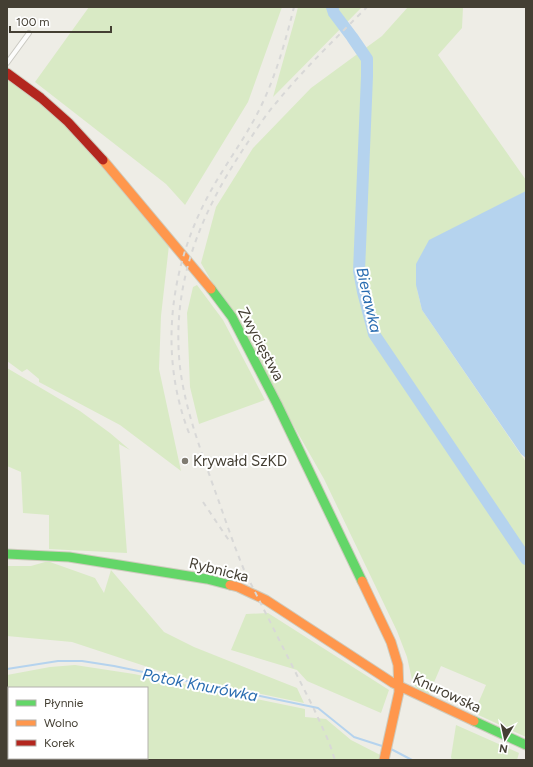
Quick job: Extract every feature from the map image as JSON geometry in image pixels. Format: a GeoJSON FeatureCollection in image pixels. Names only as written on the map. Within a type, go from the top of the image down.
{"type":"FeatureCollection","features":[{"type":"Feature","properties":{"kind":"main road","name":"Zwycięstwa"},"geometry":{"type":"LineString","coordinates":[[7,73],[41,98],[68,122],[94,150],[212,290],[232,317],[277,404],[387,633],[396,658],[399,696],[384,760]]}},
{"type":"Feature","properties":{"kind":"main road","name":"Rybnicka"},"geometry":{"type":"LineString","coordinates":[[7,554],[79,558],[207,579],[238,587],[266,600],[399,686]]}},
{"type":"Feature","properties":{"kind":"main road","name":"Knurowska"},"geometry":{"type":"LineString","coordinates":[[399,686],[522,743]]}},
{"type":"Feature","properties":{"kind":"lane"},"geometry":{"type":"LineString","coordinates":[[7,63],[29,33]]}},
{"type":"Feature","properties":{"kind":"green space"},"geometry":{"type":"Polygon","coordinates":[[[89,7],[282,7],[248,102],[185,205],[166,184],[35,82],[89,7]]]}},
{"type":"Feature","properties":{"kind":"green space"},"geometry":{"type":"Polygon","coordinates":[[[298,7],[362,7],[273,97],[296,15],[298,7]]]}},
{"type":"Feature","properties":{"kind":"green space"},"geometry":{"type":"Polygon","coordinates":[[[408,7],[463,7],[462,28],[438,55],[526,180],[526,192],[417,289],[422,310],[526,462],[526,737],[474,713],[486,685],[441,666],[429,694],[418,689],[413,684],[407,657],[397,631],[324,479],[201,263],[216,207],[253,148],[311,88],[382,36],[408,7]]]}},
{"type":"Feature","properties":{"kind":"green space"},"geometry":{"type":"Polygon","coordinates":[[[7,77],[53,112],[109,173],[169,245],[161,316],[159,369],[181,471],[120,425],[39,382],[39,379],[27,369],[22,372],[7,361],[7,77]]]}},
{"type":"Feature","properties":{"kind":"green space"},"geometry":{"type":"Polygon","coordinates":[[[197,285],[223,320],[265,400],[199,424],[190,387],[187,313],[193,287],[197,285]]]}},
{"type":"Feature","properties":{"kind":"green space"},"geometry":{"type":"Polygon","coordinates":[[[7,368],[80,411],[130,450],[119,444],[127,553],[49,549],[49,515],[23,513],[21,472],[7,466],[7,368]]]}},
{"type":"Feature","properties":{"kind":"green space"},"geometry":{"type":"Polygon","coordinates":[[[50,562],[95,578],[104,593],[111,570],[164,632],[194,647],[297,688],[304,703],[175,676],[72,642],[7,636],[7,566],[31,566],[50,562]]]}},
{"type":"Feature","properties":{"kind":"green space"},"geometry":{"type":"Polygon","coordinates":[[[268,613],[389,690],[381,713],[307,681],[297,670],[231,650],[246,614],[268,613]]]}},
{"type":"Feature","properties":{"kind":"green space"},"geometry":{"type":"Polygon","coordinates":[[[75,665],[134,674],[305,709],[305,717],[326,719],[351,740],[390,760],[7,760],[7,675],[50,667],[75,665]]]}},
{"type":"Feature","properties":{"kind":"green space"},"geometry":{"type":"Polygon","coordinates":[[[456,725],[519,753],[517,760],[452,760],[451,757],[456,725]]]}},
{"type":"Feature","properties":{"kind":"water"},"geometry":{"type":"Polygon","coordinates":[[[526,191],[526,458],[521,454],[422,310],[416,285],[416,264],[429,240],[526,191]]]}},
{"type":"Feature","properties":{"kind":"waterway","name":"Bierawka"},"geometry":{"type":"LineString","coordinates":[[332,7],[334,13],[367,59],[359,271],[374,334],[526,559]]}},
{"type":"Feature","properties":{"kind":"waterway","name":"Potok Knurówka"},"geometry":{"type":"LineString","coordinates":[[7,669],[58,661],[82,661],[114,666],[318,708],[354,737],[382,746]]}},
{"type":"Feature","properties":{"kind":"waterway","name":"Potok Knurówka"},"geometry":{"type":"LineString","coordinates":[[391,749],[412,760]]}},
{"type":"Feature","properties":{"kind":"railway"},"geometry":{"type":"LineString","coordinates":[[189,433],[180,404],[174,374],[172,343],[173,313],[177,283],[184,253],[208,196],[257,114],[268,91],[281,55],[294,7]]}},
{"type":"Feature","properties":{"kind":"railway"},"geometry":{"type":"LineString","coordinates":[[248,579],[234,545],[203,458],[185,398],[180,367],[178,337],[184,280],[201,227],[213,201],[242,151],[262,121],[320,54],[367,7]]}},
{"type":"Feature","properties":{"kind":"railway"},"geometry":{"type":"LineString","coordinates":[[203,502],[230,542]]}},
{"type":"Feature","properties":{"kind":"railway"},"geometry":{"type":"LineString","coordinates":[[246,574],[314,709],[329,742],[335,760]]}},
{"type":"Feature","properties":{"kind":"traffic: fast"},"geometry":{"type":"LineString","coordinates":[[211,289],[232,317],[277,404],[362,581]]}},
{"type":"Feature","properties":{"kind":"traffic: fast"},"geometry":{"type":"LineString","coordinates":[[7,554],[69,557],[207,579],[230,585]]}},
{"type":"Feature","properties":{"kind":"traffic: fast"},"geometry":{"type":"LineString","coordinates":[[474,721],[526,745]]}},
{"type":"Feature","properties":{"kind":"traffic: slow"},"geometry":{"type":"LineString","coordinates":[[103,160],[211,289]]}},
{"type":"Feature","properties":{"kind":"traffic: slow"},"geometry":{"type":"LineString","coordinates":[[362,581],[391,642],[398,665],[399,692],[384,760]]}},
{"type":"Feature","properties":{"kind":"traffic: slow"},"geometry":{"type":"LineString","coordinates":[[230,585],[238,587],[266,600],[393,683],[474,721]]}},
{"type":"Feature","properties":{"kind":"traffic: jam"},"geometry":{"type":"LineString","coordinates":[[7,73],[41,98],[68,122],[103,160]]}},
{"type":"Feature","properties":{"kind":"place","name":"Krywałd SzKD"},"geometry":{"type":"Point","coordinates":[185,461]}}]}
